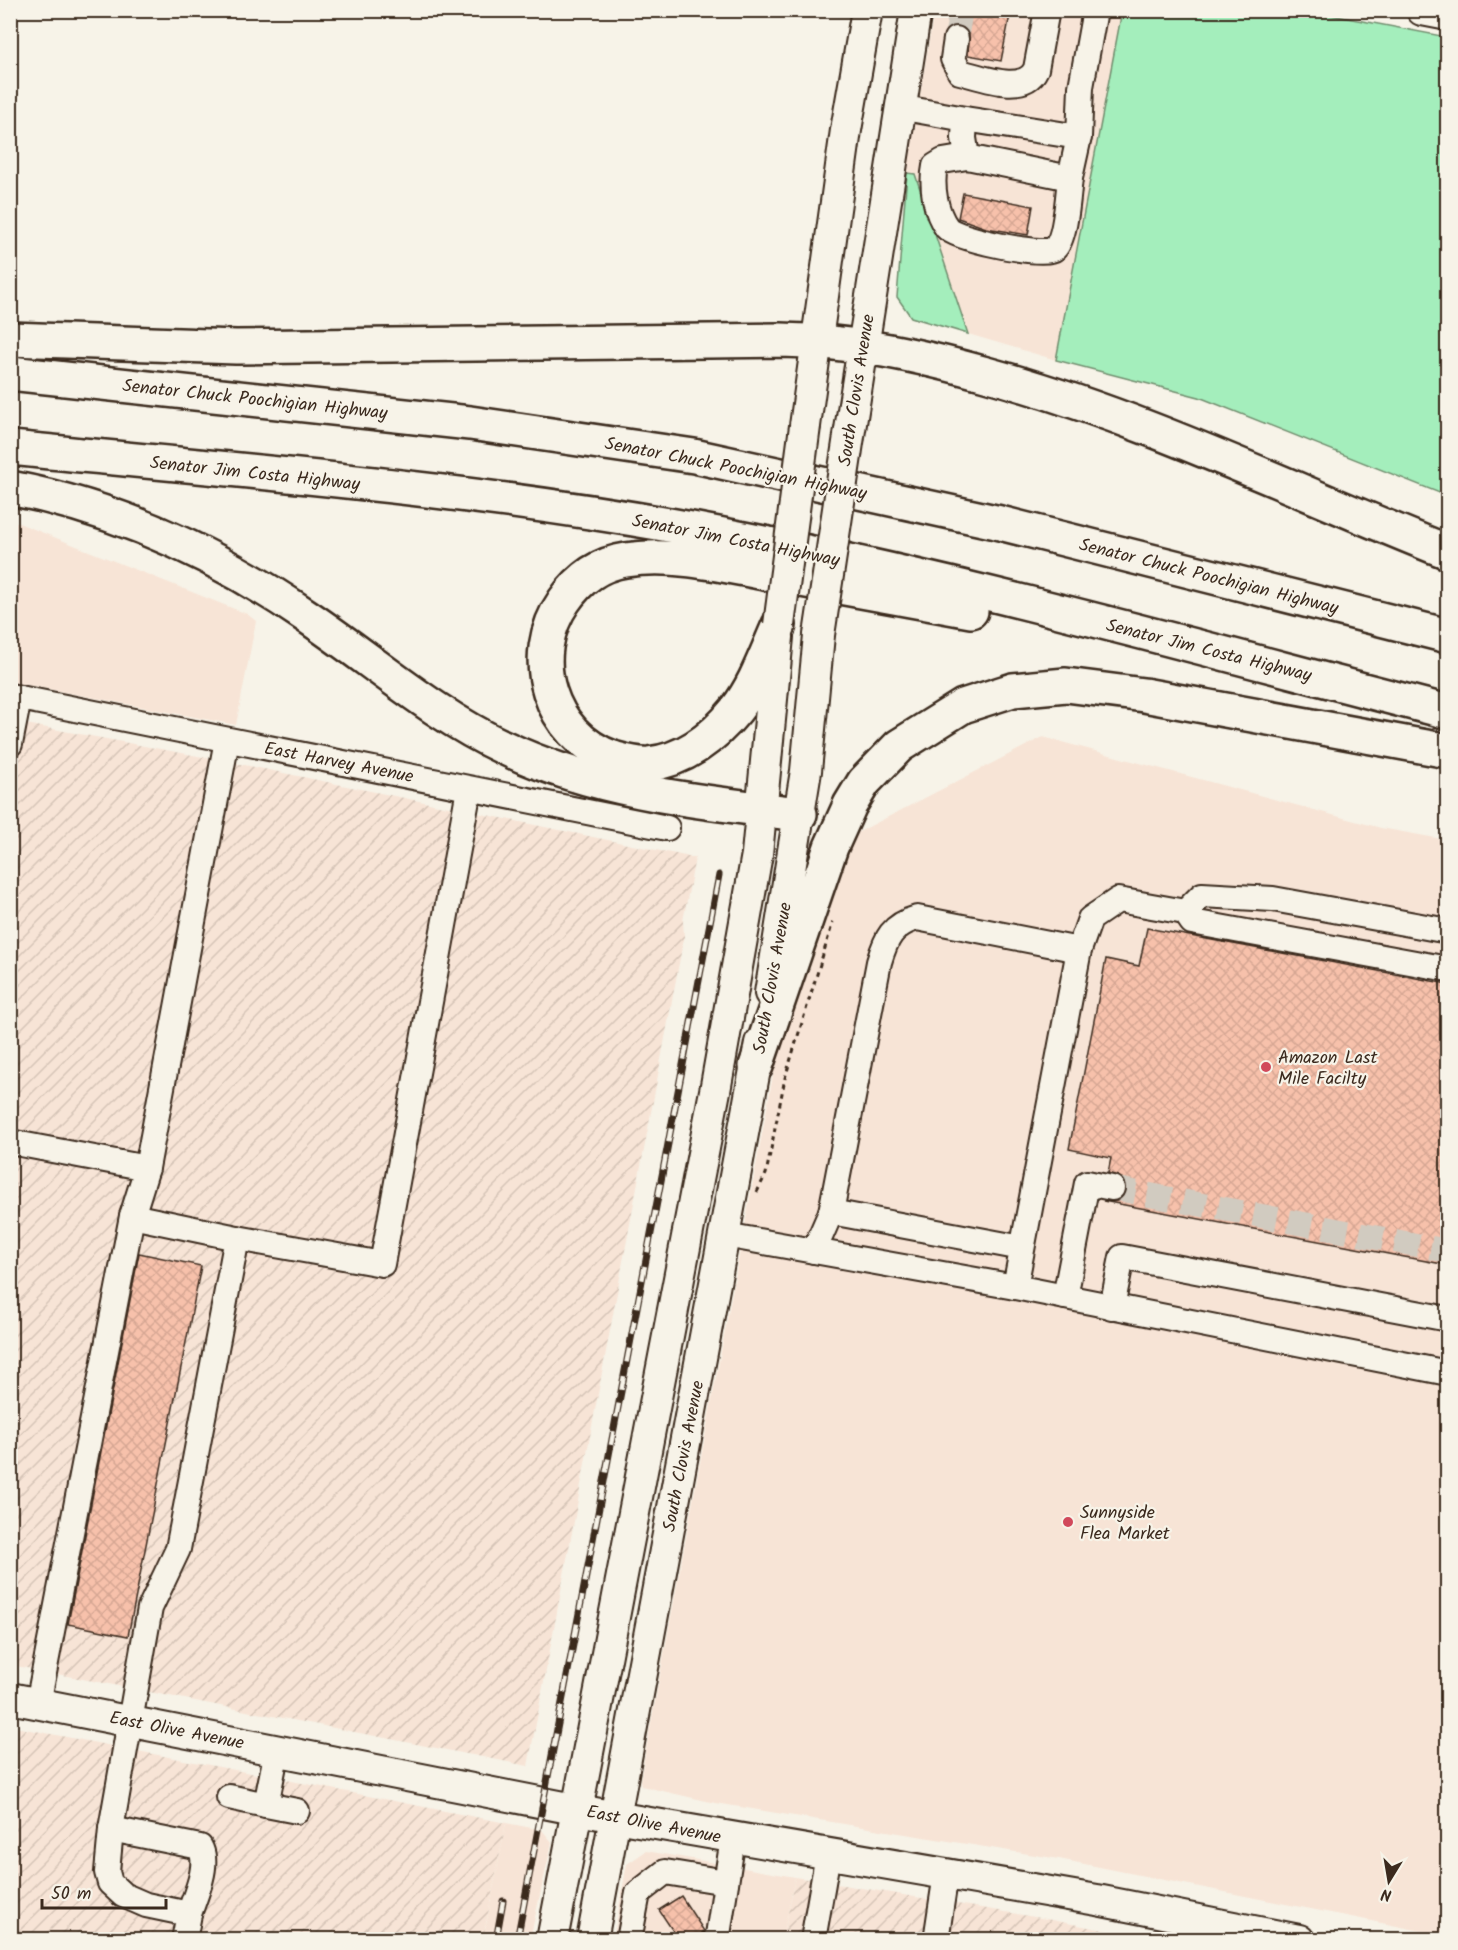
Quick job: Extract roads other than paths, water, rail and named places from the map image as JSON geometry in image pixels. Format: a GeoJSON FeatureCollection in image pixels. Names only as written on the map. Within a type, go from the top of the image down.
{"type":"FeatureCollection","features":[{"type":"Feature","properties":{"kind":"highway"},"geometry":{"type":"LineString","coordinates":[[10,339],[236,347],[584,341],[817,340],[863,344],[951,364],[1081,403],[1177,438],[1448,552]]}},
{"type":"Feature","properties":{"kind":"highway","name":"Senator Chuck Poochigian Highway"},"geometry":{"type":"LineString","coordinates":[[10,373],[470,423],[694,456],[996,522],[1448,636]]}},
{"type":"Feature","properties":{"kind":"highway","name":"Senator Jim Costa Highway"},"geometry":{"type":"LineString","coordinates":[[10,448],[450,494],[672,526],[880,568],[1448,712]]}},
{"type":"Feature","properties":{"kind":"highway"},"geometry":{"type":"LineString","coordinates":[[10,488],[93,510],[150,530],[227,567],[304,614],[423,700],[475,733],[535,761],[600,784],[800,814]]}},
{"type":"Feature","properties":{"kind":"highway"},"geometry":{"type":"LineString","coordinates":[[779,626],[749,690],[726,723],[701,744],[664,761],[646,764],[624,761],[603,754],[587,744],[562,718],[547,685],[544,648],[549,630],[557,611],[576,583],[608,564],[648,558],[737,568],[1268,666]]}},
{"type":"Feature","properties":{"kind":"highway"},"geometry":{"type":"LineString","coordinates":[[756,1066],[831,847],[850,805],[864,782],[899,746],[963,706],[1013,690],[1066,684],[1144,695],[1448,751]]}},
{"type":"Feature","properties":{"kind":"main road","name":"South Clovis Avenue"},"geometry":{"type":"LineString","coordinates":[[552,1940],[736,972],[764,809],[779,626],[817,340],[867,10]]}},
{"type":"Feature","properties":{"kind":"main road","name":"South Clovis Avenue"},"geometry":{"type":"LineString","coordinates":[[592,1940],[725,1235],[800,814],[819,635],[899,107],[916,10]]}},
{"type":"Feature","properties":{"kind":"main road"},"geometry":{"type":"LineString","coordinates":[[1422,10],[1448,15]]}},
{"type":"Feature","properties":{"kind":"main road"},"geometry":{"type":"LineString","coordinates":[[725,1235],[714,1224],[710,1214],[737,1056],[736,972]]}},
{"type":"Feature","properties":{"kind":"main road","name":"East Olive Avenue"},"geometry":{"type":"LineString","coordinates":[[24,1701],[615,1817],[1097,1900],[1299,1940]]}},
{"type":"Feature","properties":{"kind":"lane"},"geometry":{"type":"LineString","coordinates":[[956,39],[953,59],[960,72],[1005,82],[1021,82],[1033,77],[1047,10]]}},
{"type":"Feature","properties":{"kind":"lane"},"geometry":{"type":"LineString","coordinates":[[1070,178],[967,157],[943,160],[935,166],[932,179],[934,195],[948,229],[956,235],[1037,252],[1048,252],[1055,248],[1063,228],[1078,137],[1081,87],[1095,10]]}},
{"type":"Feature","properties":{"kind":"lane"},"geometry":{"type":"LineString","coordinates":[[899,107],[1078,137]]}},
{"type":"Feature","properties":{"kind":"lane"},"geometry":{"type":"LineString","coordinates":[[965,119],[964,138],[967,157]]}},
{"type":"Feature","properties":{"kind":"lane"},"geometry":{"type":"LineString","coordinates":[[10,744],[15,697]]}},
{"type":"Feature","properties":{"kind":"lane","name":"East Harvey Avenue"},"geometry":{"type":"LineString","coordinates":[[15,697],[667,828]]}},
{"type":"Feature","properties":{"kind":"lane"},"geometry":{"type":"LineString","coordinates":[[24,1701],[132,1216],[147,1168],[227,740]]}},
{"type":"Feature","properties":{"kind":"lane"},"geometry":{"type":"LineString","coordinates":[[132,1216],[237,1238],[382,1264],[469,789]]}},
{"type":"Feature","properties":{"kind":"lane"},"geometry":{"type":"LineString","coordinates":[[1185,912],[1202,895],[1273,899],[1448,931]]}},
{"type":"Feature","properties":{"kind":"lane"},"geometry":{"type":"LineString","coordinates":[[1015,1287],[1079,950],[1090,919],[1118,900],[1185,912],[1192,922],[1448,969]]}},
{"type":"Feature","properties":{"kind":"lane"},"geometry":{"type":"LineString","coordinates":[[814,1251],[831,1212],[876,973],[887,936],[901,922],[917,918],[1079,950]]}},
{"type":"Feature","properties":{"kind":"lane"},"geometry":{"type":"LineString","coordinates":[[10,1143],[147,1168]]}},
{"type":"Feature","properties":{"kind":"lane"},"geometry":{"type":"LineString","coordinates":[[1065,1297],[1087,1183],[1112,1188]]}},
{"type":"Feature","properties":{"kind":"lane"},"geometry":{"type":"LineString","coordinates":[[831,1212],[1022,1248]]}},
{"type":"Feature","properties":{"kind":"lane"},"geometry":{"type":"LineString","coordinates":[[725,1235],[1015,1287],[1448,1373]]}},
{"type":"Feature","properties":{"kind":"lane"},"geometry":{"type":"LineString","coordinates":[[189,1914],[146,1905],[123,1895],[110,1883],[106,1872],[111,1829],[150,1608],[178,1549],[237,1238]]}},
{"type":"Feature","properties":{"kind":"lane"},"geometry":{"type":"LineString","coordinates":[[1112,1306],[1122,1257],[1448,1319]]}},
{"type":"Feature","properties":{"kind":"lane"},"geometry":{"type":"LineString","coordinates":[[266,1805],[277,1750]]}},
{"type":"Feature","properties":{"kind":"lane"},"geometry":{"type":"LineString","coordinates":[[229,1797],[297,1811]]}},
{"type":"Feature","properties":{"kind":"lane"},"geometry":{"type":"LineString","coordinates":[[111,1829],[200,1847],[203,1854],[202,1868],[184,1940]]}},
{"type":"Feature","properties":{"kind":"lane"},"geometry":{"type":"LineString","coordinates":[[715,1940],[718,1935],[733,1838]]}},
{"type":"Feature","properties":{"kind":"lane"},"geometry":{"type":"LineString","coordinates":[[813,1940],[828,1854]]}},
{"type":"Feature","properties":{"kind":"lane"},"geometry":{"type":"LineString","coordinates":[[629,1940],[638,1893],[665,1872],[726,1882]]}},
{"type":"Feature","properties":{"kind":"lane"},"geometry":{"type":"LineString","coordinates":[[936,1940],[946,1874]]}},
{"type":"Feature","properties":{"kind":"tunnel"},"geometry":{"type":"LineString","coordinates":[[956,39],[961,10]]}},
{"type":"Feature","properties":{"kind":"tunnel"},"geometry":{"type":"LineString","coordinates":[[1112,1188],[1448,1251]]}},
{"type":"Feature","properties":{"kind":"railway"},"geometry":{"type":"LineString","coordinates":[[517,1940],[719,875]]}},
{"type":"Feature","properties":{"kind":"railway"},"geometry":{"type":"LineString","coordinates":[[496,1940],[503,1901]]}},
{"type":"Feature","properties":{"kind":"place","name":"Amazon Last Mile Facilty"},"geometry":{"type":"Point","coordinates":[1266,1067]}},
{"type":"Feature","properties":{"kind":"place","name":"Sunnyside Flea Market"},"geometry":{"type":"Point","coordinates":[1068,1522]}}]}
